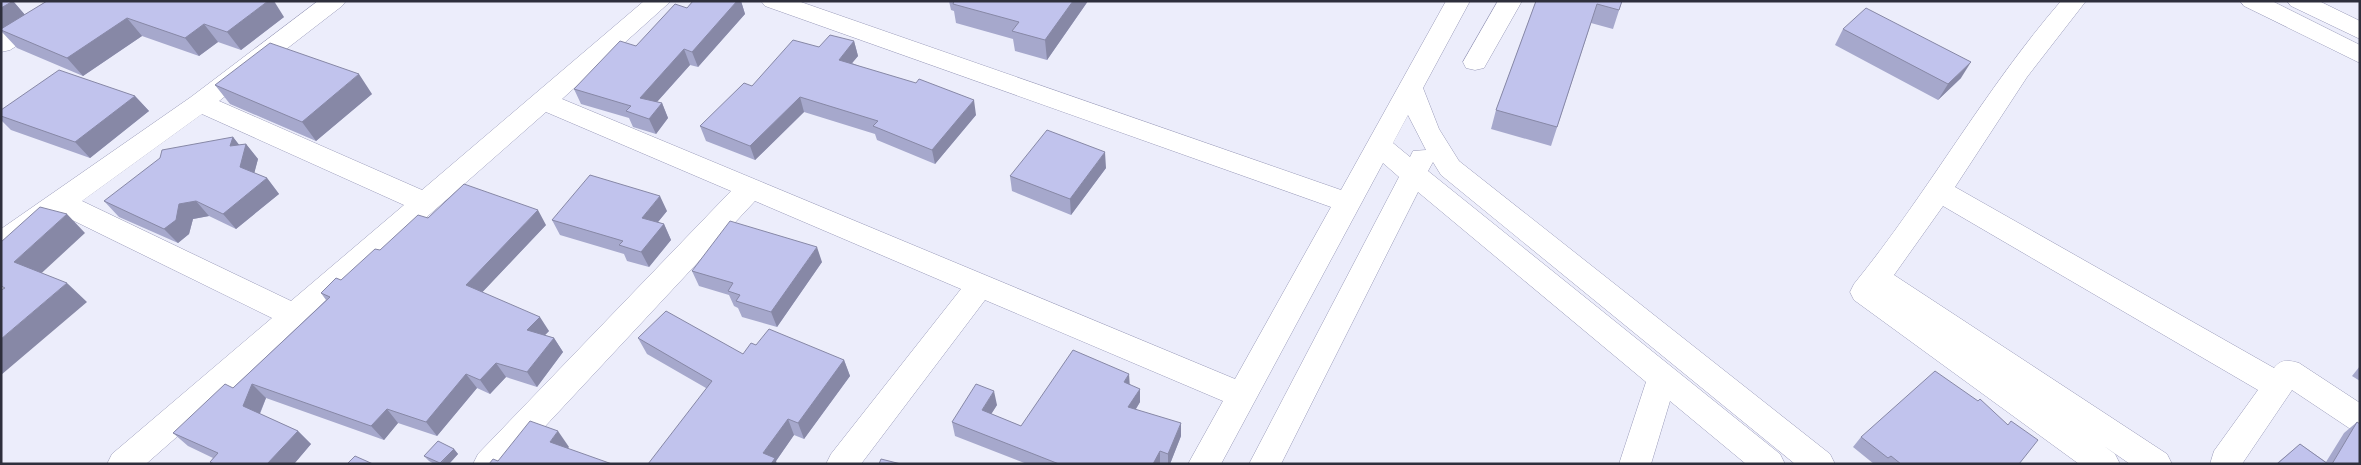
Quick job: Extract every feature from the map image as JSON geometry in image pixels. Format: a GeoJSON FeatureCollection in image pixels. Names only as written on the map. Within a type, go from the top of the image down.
{"type":"FeatureCollection","features":[{"type":"Feature","properties":{"kind":"street"},"geometry":{"type":"LineString","coordinates":[[1,44],[71,1]]}},
{"type":"Feature","properties":{"kind":"street"},"geometry":{"type":"LineString","coordinates":[[131,462],[294,316],[659,1]]}},
{"type":"Feature","properties":{"kind":"street"},"geometry":{"type":"LineString","coordinates":[[773,1],[1346,202]]}},
{"type":"Feature","properties":{"kind":"street"},"geometry":{"type":"LineString","coordinates":[[1204,464],[1346,202],[1458,1]]}},
{"type":"Feature","properties":{"kind":"street"},"geometry":{"type":"LineString","coordinates":[[1475,62],[1494,32],[1510,1]]}},
{"type":"Feature","properties":{"kind":"street"},"geometry":{"type":"LineString","coordinates":[[1870,285],[1939,191],[1990,110],[2056,21],[2074,1]]}},
{"type":"Feature","properties":{"kind":"street"},"geometry":{"type":"LineString","coordinates":[[2252,1],[2360,55]]}},
{"type":"Feature","properties":{"kind":"street"},"geometry":{"type":"LineString","coordinates":[[1,244],[200,103],[323,3]]}},
{"type":"Feature","properties":{"kind":"street"},"geometry":{"type":"LineString","coordinates":[[2308,4],[2360,31]]}},
{"type":"Feature","properties":{"kind":"street"},"geometry":{"type":"LineString","coordinates":[[1410,88],[1432,139],[1450,168],[1819,464]]}},
{"type":"Feature","properties":{"kind":"street"},"geometry":{"type":"LineString","coordinates":[[544,101],[1241,395]]}},
{"type":"Feature","properties":{"kind":"street"},"geometry":{"type":"LineString","coordinates":[[200,103],[425,203]]}},
{"type":"Feature","properties":{"kind":"street"},"geometry":{"type":"LineString","coordinates":[[1265,464],[1432,139]]}},
{"type":"Feature","properties":{"kind":"street"},"geometry":{"type":"LineString","coordinates":[[1378,145],[1769,464]]}},
{"type":"Feature","properties":{"kind":"street"},"geometry":{"type":"LineString","coordinates":[[489,464],[752,188]]}},
{"type":"Feature","properties":{"kind":"street"},"geometry":{"type":"LineString","coordinates":[[1939,191],[2278,386]]}},
{"type":"Feature","properties":{"kind":"street"},"geometry":{"type":"LineString","coordinates":[[60,202],[294,316]]}},
{"type":"Feature","properties":{"kind":"street"},"geometry":{"type":"LineString","coordinates":[[842,464],[980,285]]}},
{"type":"Feature","properties":{"kind":"street"},"geometry":{"type":"LineString","coordinates":[[1870,285],[2104,464]]}},
{"type":"Feature","properties":{"kind":"street"},"geometry":{"type":"LineString","coordinates":[[1870,285],[2156,464]]}},
{"type":"Feature","properties":{"kind":"street"},"geometry":{"type":"LineString","coordinates":[[2226,464],[2225,461],[2288,372],[2360,419]]}},
{"type":"Feature","properties":{"kind":"street"},"geometry":{"type":"LineString","coordinates":[[1635,464],[1663,377]]}},
{"type":"Feature","properties":{"kind":"building"},"geometry":{"type":"Polygon","coordinates":[[[1,1],[13,1],[1,8],[1,1]]]}},
{"type":"Feature","properties":{"kind":"building"},"geometry":{"type":"Polygon","coordinates":[[[47,1],[268,1],[227,32],[204,24],[185,38],[127,18],[67,58],[1,30],[47,1]]]}},
{"type":"Feature","properties":{"kind":"building"},"geometry":{"type":"Polygon","coordinates":[[[693,1],[737,1],[692,52],[684,49],[640,98],[662,103],[649,119],[626,111],[631,106],[574,89],[620,41],[636,46],[675,4],[687,8],[693,1]]]}},
{"type":"Feature","properties":{"kind":"building"},"geometry":{"type":"Polygon","coordinates":[[[954,1],[1073,1],[1045,40],[1012,31],[1019,22],[953,4],[954,1]]]}},
{"type":"Feature","properties":{"kind":"building"},"geometry":{"type":"Polygon","coordinates":[[[1536,1],[1622,1],[1619,10],[1597,4],[1557,127],[1496,110],[1536,1]]]}},
{"type":"Feature","properties":{"kind":"building"},"geometry":{"type":"Polygon","coordinates":[[[1866,8],[1971,62],[1948,84],[1843,29],[1866,8]]]}},
{"type":"Feature","properties":{"kind":"building"},"geometry":{"type":"Polygon","coordinates":[[[830,35],[854,41],[839,60],[916,83],[919,79],[974,100],[932,150],[873,126],[878,121],[800,97],[750,146],[700,126],[744,83],[752,86],[793,40],[819,47],[830,35]]]}},
{"type":"Feature","properties":{"kind":"building"},"geometry":{"type":"Polygon","coordinates":[[[270,43],[359,74],[302,122],[215,85],[270,43]]]}},
{"type":"Feature","properties":{"kind":"building"},"geometry":{"type":"Polygon","coordinates":[[[59,70],[135,96],[75,142],[1,116],[1,110],[59,70]]]}},
{"type":"Feature","properties":{"kind":"building"},"geometry":{"type":"Polygon","coordinates":[[[1047,130],[1105,152],[1070,199],[1010,176],[1047,130]]]}},
{"type":"Feature","properties":{"kind":"building"},"geometry":{"type":"Polygon","coordinates":[[[233,137],[230,146],[246,144],[240,167],[267,178],[223,214],[196,201],[179,204],[176,220],[164,229],[104,201],[160,158],[162,150],[233,137]]]}},
{"type":"Feature","properties":{"kind":"building"},"geometry":{"type":"Polygon","coordinates":[[[590,175],[660,196],[642,218],[664,224],[641,252],[619,245],[623,241],[552,220],[590,175]]]}},
{"type":"Feature","properties":{"kind":"building"},"geometry":{"type":"Polygon","coordinates":[[[464,184],[538,210],[466,285],[540,317],[527,330],[554,338],[527,372],[496,363],[480,380],[466,374],[426,422],[387,409],[371,426],[252,384],[243,406],[298,431],[267,464],[214,464],[210,462],[218,453],[173,433],[225,384],[233,388],[330,297],[321,293],[336,278],[341,280],[375,249],[380,250],[418,215],[428,218],[464,184]]]}},
{"type":"Feature","properties":{"kind":"building"},"geometry":{"type":"Polygon","coordinates":[[[40,207],[67,214],[14,262],[67,283],[1,339],[1,290],[5,288],[1,286],[1,242],[40,207]]]}},
{"type":"Feature","properties":{"kind":"building"},"geometry":{"type":"Polygon","coordinates":[[[730,221],[817,247],[771,312],[736,301],[740,295],[728,291],[733,283],[692,271],[730,221]]]}},
{"type":"Feature","properties":{"kind":"building"},"geometry":{"type":"Polygon","coordinates":[[[666,311],[743,354],[751,343],[756,345],[769,329],[844,360],[798,423],[788,419],[763,453],[775,458],[771,464],[648,464],[712,381],[638,338],[666,311]]]}},
{"type":"Feature","properties":{"kind":"building"},"geometry":{"type":"Polygon","coordinates":[[[1073,350],[1129,374],[1124,382],[1140,389],[1128,407],[1181,423],[1168,454],[1160,451],[1153,464],[1059,464],[952,422],[976,384],[994,391],[982,410],[1021,426],[1073,350]]]}},
{"type":"Feature","properties":{"kind":"building"},"geometry":{"type":"Polygon","coordinates":[[[1935,371],[1978,401],[1980,399],[2008,425],[2011,421],[2038,440],[2019,464],[1901,464],[1891,456],[1888,458],[1861,437],[1935,371]]]}},
{"type":"Feature","properties":{"kind":"building"},"geometry":{"type":"Polygon","coordinates":[[[530,421],[558,431],[550,442],[612,464],[489,464],[493,459],[498,461],[530,421]]]}},
{"type":"Feature","properties":{"kind":"building"},"geometry":{"type":"Polygon","coordinates":[[[2357,422],[2360,424],[2360,464],[2332,464],[2357,422]]]}},
{"type":"Feature","properties":{"kind":"building"},"geometry":{"type":"Polygon","coordinates":[[[438,441],[454,449],[440,463],[424,456],[438,441]]]}},
{"type":"Feature","properties":{"kind":"building"},"geometry":{"type":"Polygon","coordinates":[[[2300,444],[2328,464],[2277,464],[2300,444]]]}},
{"type":"Feature","properties":{"kind":"building"},"geometry":{"type":"Polygon","coordinates":[[[355,456],[373,464],[347,464],[355,456]]]}},
{"type":"Feature","properties":{"kind":"building"},"geometry":{"type":"Polygon","coordinates":[[[881,459],[901,464],[879,464],[881,459]]]}}]}
